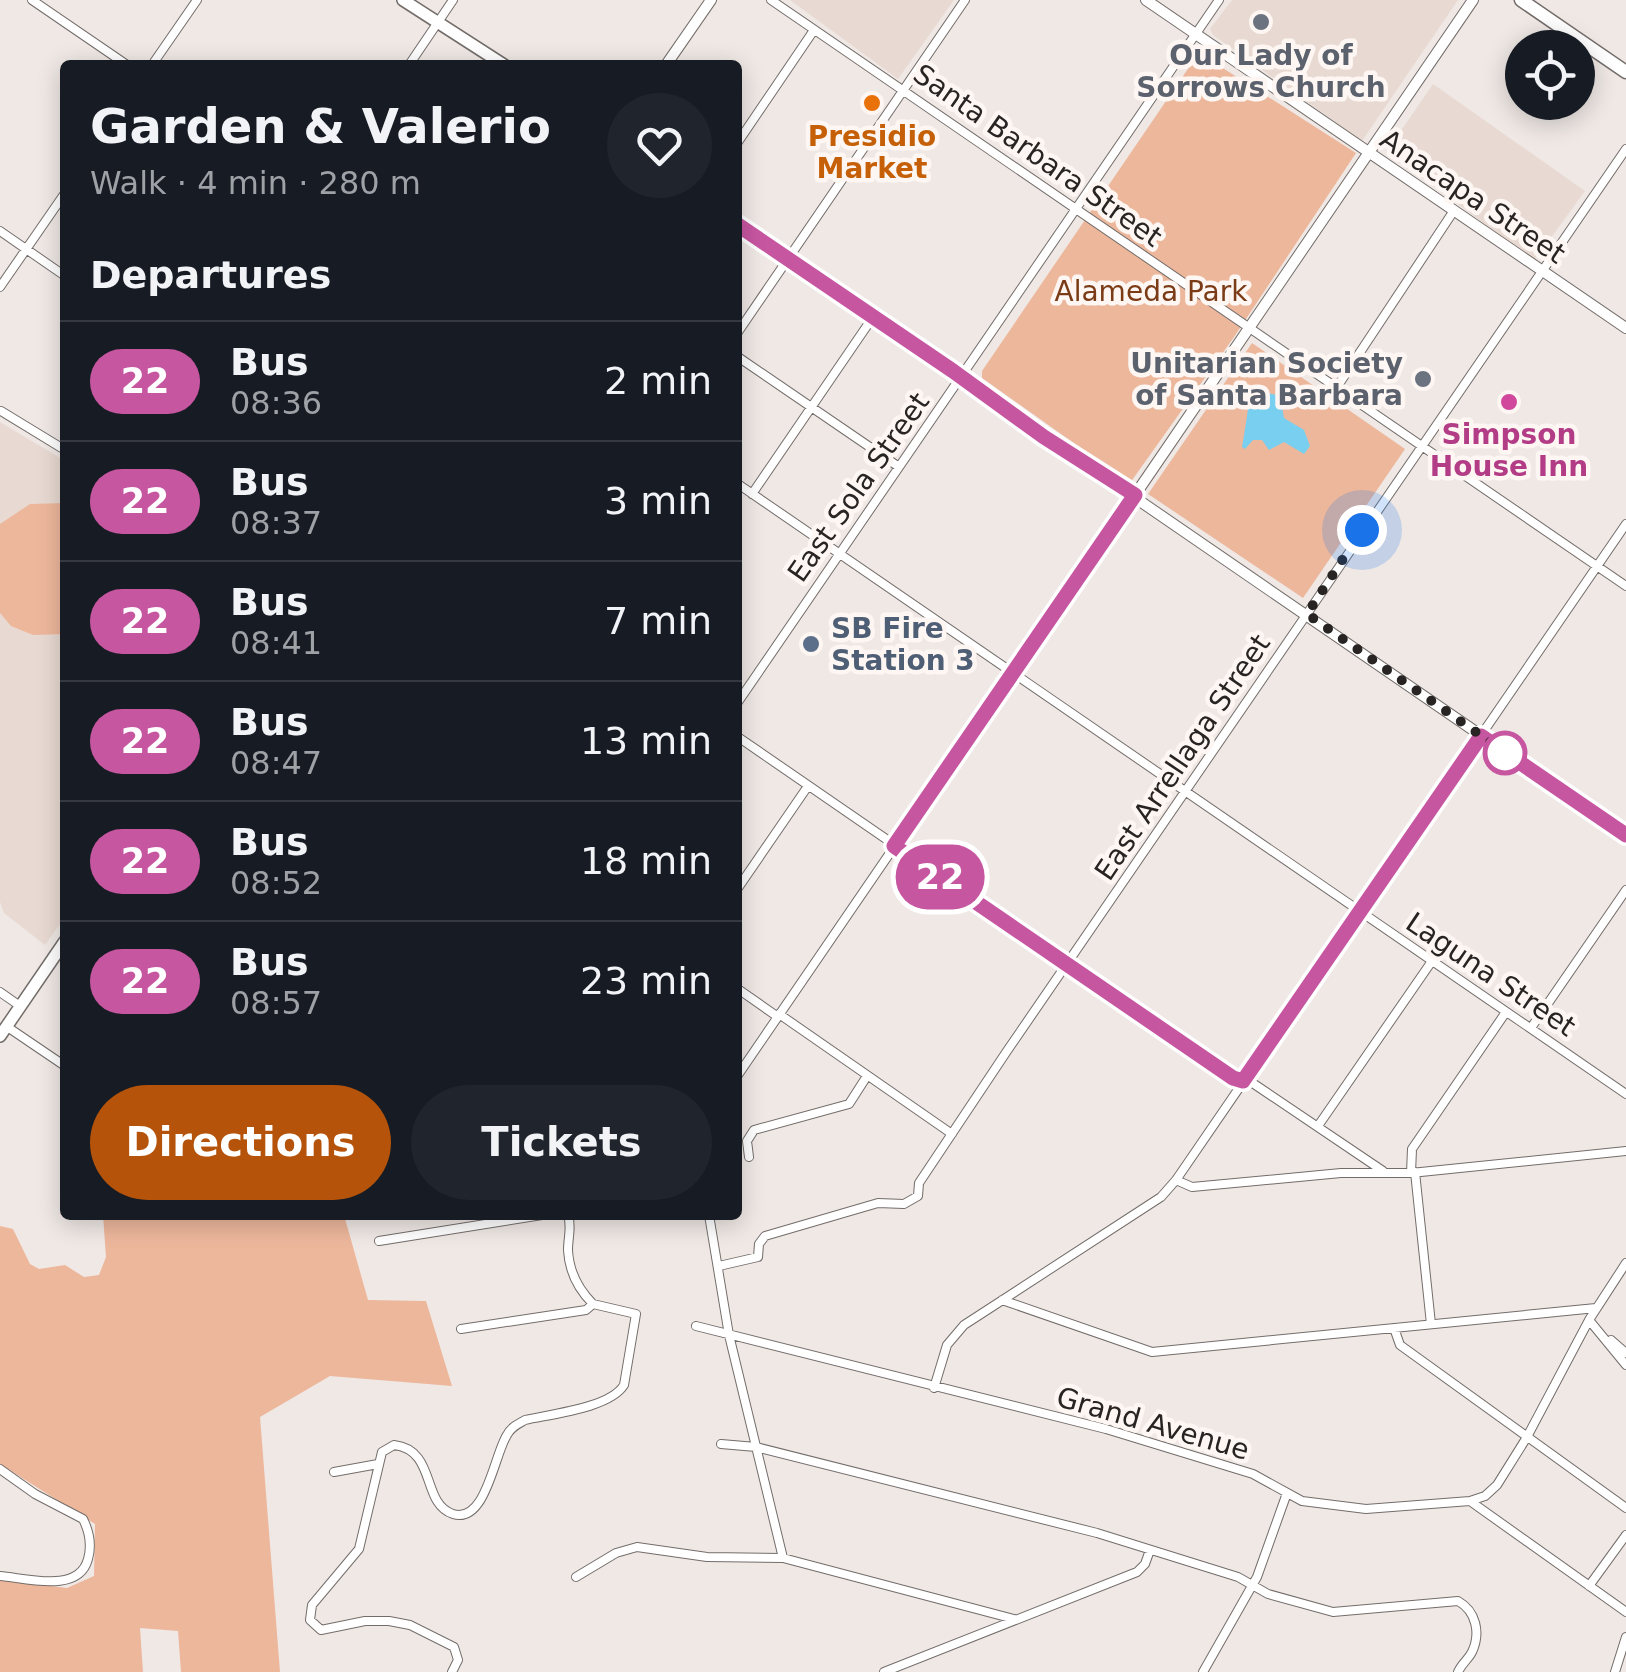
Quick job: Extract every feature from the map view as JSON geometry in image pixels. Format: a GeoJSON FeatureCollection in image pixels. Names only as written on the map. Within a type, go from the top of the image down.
{"type":"FeatureCollection","features":[{"type":"Feature","properties":{"kind":"main road"},"geometry":{"type":"LineString","coordinates":[[403,0],[496,60]]}},
{"type":"Feature","properties":{"kind":"main road"},"geometry":{"type":"LineString","coordinates":[[1522,0],[1626,72]]}},
{"type":"Feature","properties":{"kind":"main road"},"geometry":{"type":"LineString","coordinates":[[3,1031],[60,948]]}},
{"type":"Feature","properties":{"kind":"street"},"geometry":{"type":"LineString","coordinates":[[32,0],[120,60]]}},
{"type":"Feature","properties":{"kind":"street"},"geometry":{"type":"LineString","coordinates":[[155,60],[196,0]]}},
{"type":"Feature","properties":{"kind":"street"},"geometry":{"type":"LineString","coordinates":[[412,60],[453,0]]}},
{"type":"Feature","properties":{"kind":"street"},"geometry":{"type":"LineString","coordinates":[[669,60],[711,0]]}},
{"type":"Feature","properties":{"kind":"street","name":"Santa Barbara Street"},"geometry":{"type":"LineString","coordinates":[[771,0],[1626,586]]}},
{"type":"Feature","properties":{"kind":"street"},"geometry":{"type":"LineString","coordinates":[[742,326],[965,0]]}},
{"type":"Feature","properties":{"kind":"street","name":"Anacapa Street"},"geometry":{"type":"LineString","coordinates":[[1146,0],[1626,328]]}},
{"type":"Feature","properties":{"kind":"street","name":"East Sola Street"},"geometry":{"type":"LineString","coordinates":[[742,696],[1219,0]]}},
{"type":"Feature","properties":{"kind":"street"},"geometry":{"type":"LineString","coordinates":[[742,1069],[1473,0]]}},
{"type":"Feature","properties":{"kind":"street"},"geometry":{"type":"LineString","coordinates":[[742,136],[814,30]]}},
{"type":"Feature","properties":{"kind":"street","name":"East Arrellaga Street"},"geometry":{"type":"LineString","coordinates":[[718,1266],[754,1260],[765,1236],[863,1207],[904,1204],[918,1196],[918,1182],[1626,149]]}},
{"type":"Feature","properties":{"kind":"street"},"geometry":{"type":"LineString","coordinates":[[0,287],[60,199]]}},
{"type":"Feature","properties":{"kind":"street"},"geometry":{"type":"LineString","coordinates":[[1336,387],[1453,212]]}},
{"type":"Feature","properties":{"kind":"street"},"geometry":{"type":"LineString","coordinates":[[742,228],[1626,835]]}},
{"type":"Feature","properties":{"kind":"street"},"geometry":{"type":"LineString","coordinates":[[0,231],[60,273]]}},
{"type":"Feature","properties":{"kind":"street"},"geometry":{"type":"LineString","coordinates":[[752,494],[873,318]]}},
{"type":"Feature","properties":{"kind":"street"},"geometry":{"type":"LineString","coordinates":[[742,360],[899,467]]}},
{"type":"Feature","properties":{"kind":"street"},"geometry":{"type":"LineString","coordinates":[[1,411],[60,447]]}},
{"type":"Feature","properties":{"kind":"street","name":"Laguna Street"},"geometry":{"type":"LineString","coordinates":[[742,487],[1626,1094]]}},
{"type":"Feature","properties":{"kind":"street"},"geometry":{"type":"LineString","coordinates":[[934,1388],[953,1336],[1160,1197],[1176,1180],[1626,524]]}},
{"type":"Feature","properties":{"kind":"street"},"geometry":{"type":"LineString","coordinates":[[742,740],[1233,1078],[1254,1084],[1383,1171]]}},
{"type":"Feature","properties":{"kind":"street"},"geometry":{"type":"LineString","coordinates":[[742,882],[808,786]]}},
{"type":"Feature","properties":{"kind":"street"},"geometry":{"type":"LineString","coordinates":[[1531,1028],[1626,890]]}},
{"type":"Feature","properties":{"kind":"street"},"geometry":{"type":"LineString","coordinates":[[1318,1126],[1432,961]]}},
{"type":"Feature","properties":{"kind":"street"},"geometry":{"type":"LineString","coordinates":[[742,991],[952,1134]]}},
{"type":"Feature","properties":{"kind":"street"},"geometry":{"type":"LineString","coordinates":[[0,992],[20,1006]]}},
{"type":"Feature","properties":{"kind":"street"},"geometry":{"type":"LineString","coordinates":[[1431,1324],[1412,1149],[1506,1012]]}},
{"type":"Feature","properties":{"kind":"street"},"geometry":{"type":"LineString","coordinates":[[3,1031],[60,1063]]}},
{"type":"Feature","properties":{"kind":"street"},"geometry":{"type":"LineString","coordinates":[[748,1157],[747,1141],[754,1130],[848,1104],[867,1076]]}},
{"type":"Feature","properties":{"kind":"street"},"geometry":{"type":"LineString","coordinates":[[1176,1180],[1192,1187],[1383,1171],[1413,1172],[1626,1151]]}},
{"type":"Feature","properties":{"kind":"street"},"geometry":{"type":"LineString","coordinates":[[378,1241],[510,1220]]}},
{"type":"Feature","properties":{"kind":"street"},"geometry":{"type":"LineString","coordinates":[[452,1672],[458,1660],[454,1647],[410,1625],[376,1620],[321,1630],[310,1620],[312,1605],[358,1550],[385,1449],[403,1446],[422,1464],[442,1507],[459,1515],[472,1511],[482,1498],[504,1438],[515,1426],[619,1394],[624,1385],[636,1314],[593,1304],[582,1292],[568,1250],[568,1220]]}},
{"type":"Feature","properties":{"kind":"street"},"geometry":{"type":"LineString","coordinates":[[710,1220],[728,1334],[783,1558]]}},
{"type":"Feature","properties":{"kind":"street"},"geometry":{"type":"LineString","coordinates":[[1470,1501],[1485,1496],[1498,1485],[1589,1320],[1626,1264]]}},
{"type":"Feature","properties":{"kind":"street"},"geometry":{"type":"LineString","coordinates":[[1002,1300],[1152,1352],[1596,1308]]}},
{"type":"Feature","properties":{"kind":"street"},"geometry":{"type":"LineString","coordinates":[[462,1329],[586,1310],[593,1304]]}},
{"type":"Feature","properties":{"kind":"street"},"geometry":{"type":"LineString","coordinates":[[1589,1320],[1626,1354]]}},
{"type":"Feature","properties":{"kind":"street"},"geometry":{"type":"LineString","coordinates":[[1589,1320],[1626,1364]]}},
{"type":"Feature","properties":{"kind":"street","name":"Grand Avenue"},"geometry":{"type":"LineString","coordinates":[[696,1326],[1124,1435],[1253,1474],[1302,1500],[1360,1509],[1470,1501]]}},
{"type":"Feature","properties":{"kind":"street"},"geometry":{"type":"LineString","coordinates":[[1394,1328],[1400,1345],[1626,1508]]}},
{"type":"Feature","properties":{"kind":"street"},"geometry":{"type":"LineString","coordinates":[[722,1444],[756,1447],[1097,1533],[1238,1577],[1268,1594],[1337,1612],[1450,1600],[1465,1605],[1474,1615],[1476,1630],[1473,1650],[1458,1672]]}},
{"type":"Feature","properties":{"kind":"street"},"geometry":{"type":"LineString","coordinates":[[334,1472],[378,1464]]}},
{"type":"Feature","properties":{"kind":"street"},"geometry":{"type":"LineString","coordinates":[[0,1469],[35,1494],[83,1519],[90,1545],[85,1567],[70,1579],[0,1576]]}},
{"type":"Feature","properties":{"kind":"street"},"geometry":{"type":"LineString","coordinates":[[1203,1672],[1253,1586],[1287,1493]]}},
{"type":"Feature","properties":{"kind":"street"},"geometry":{"type":"LineString","coordinates":[[1470,1501],[1626,1612]]}},
{"type":"Feature","properties":{"kind":"street"},"geometry":{"type":"LineString","coordinates":[[1589,1586],[1626,1535]]}},
{"type":"Feature","properties":{"kind":"street"},"geometry":{"type":"LineString","coordinates":[[576,1577],[616,1552],[637,1548],[721,1558],[783,1558],[1014,1619]]}},
{"type":"Feature","properties":{"kind":"street"},"geometry":{"type":"LineString","coordinates":[[884,1672],[1138,1572],[1150,1550]]}},
{"type":"Feature","properties":{"kind":"street"},"geometry":{"type":"LineString","coordinates":[[1615,1672],[1626,1636]]}},
{"type":"Feature","properties":{"kind":"shaded area"},"geometry":{"type":"Polygon","coordinates":[[[790,0],[954,0],[898,79],[790,0]]]}},
{"type":"Feature","properties":{"kind":"shaded area"},"geometry":{"type":"Polygon","coordinates":[[[1232,0],[1458,0],[1362,141],[1213,35],[1210,29],[1232,0]]]}},
{"type":"Feature","properties":{"kind":"shaded area"},"geometry":{"type":"Polygon","coordinates":[[[1433,84],[1585,191],[1534,261],[1387,151],[1433,84]]]}},
{"type":"Feature","properties":{"kind":"shaded area"},"geometry":{"type":"Polygon","coordinates":[[[0,422],[60,458],[60,924],[45,945],[4,913],[0,902],[0,422]]]}},
{"type":"Feature","properties":{"kind":"green space","name":"Alameda Park"},"geometry":{"type":"Polygon","coordinates":[[[1204,56],[1356,153],[1234,337],[1130,483],[982,378],[982,371],[1196,57],[1204,56]]]}},
{"type":"Feature","properties":{"kind":"green space"},"geometry":{"type":"Polygon","coordinates":[[[1252,343],[1405,449],[1303,598],[1148,494],[1252,343]]]}},
{"type":"Feature","properties":{"kind":"green space"},"geometry":{"type":"Polygon","coordinates":[[[60,503],[60,634],[33,635],[11,626],[0,613],[0,524],[30,504],[60,503]]]}},
{"type":"Feature","properties":{"kind":"green space"},"geometry":{"type":"Polygon","coordinates":[[[103,1220],[345,1220],[368,1300],[426,1301],[452,1386],[330,1376],[260,1417],[280,1672],[181,1672],[178,1631],[140,1628],[143,1672],[0,1672],[0,1580],[67,1588],[94,1576],[95,1524],[0,1464],[0,1226],[13,1229],[30,1264],[39,1269],[65,1265],[84,1277],[99,1275],[106,1257],[103,1220]]]}},
{"type":"Feature","properties":{"kind":"water"},"geometry":{"type":"Polygon","coordinates":[[[1264,392],[1276,395],[1284,418],[1304,430],[1310,446],[1304,454],[1284,442],[1269,450],[1262,440],[1242,447],[1248,409],[1264,392]]]}},
{"type":"Feature","properties":{"kind":"bus line","name":"22"},"geometry":{"type":"LineString","coordinates":[[742,228],[1044,437],[1135,495],[894,846],[1233,1078],[1243,1081],[1481,736],[1626,835]]}},
{"type":"Feature","properties":{"kind":"place","name":"Our Lady of Sorrows Church"},"geometry":{"type":"Point","coordinates":[1261,22]}},
{"type":"Feature","properties":{"kind":"place","name":"Presidio Market"},"geometry":{"type":"Point","coordinates":[872,103]}},
{"type":"Feature","properties":{"kind":"place","name":"Unitarian Society of Santa Barbara"},"geometry":{"type":"Point","coordinates":[1423,379]}},
{"type":"Feature","properties":{"kind":"place","name":"Simpson House Inn"},"geometry":{"type":"Point","coordinates":[1509,402]}},
{"type":"Feature","properties":{"kind":"place","name":"SB Fire Station 3"},"geometry":{"type":"Point","coordinates":[811,644]}},
{"type":"Feature","properties":{"kind":"route"},"geometry":{"type":"LineString","coordinates":[[1362,530],[1307,614],[1516,760],[1505,753]]}}]}
